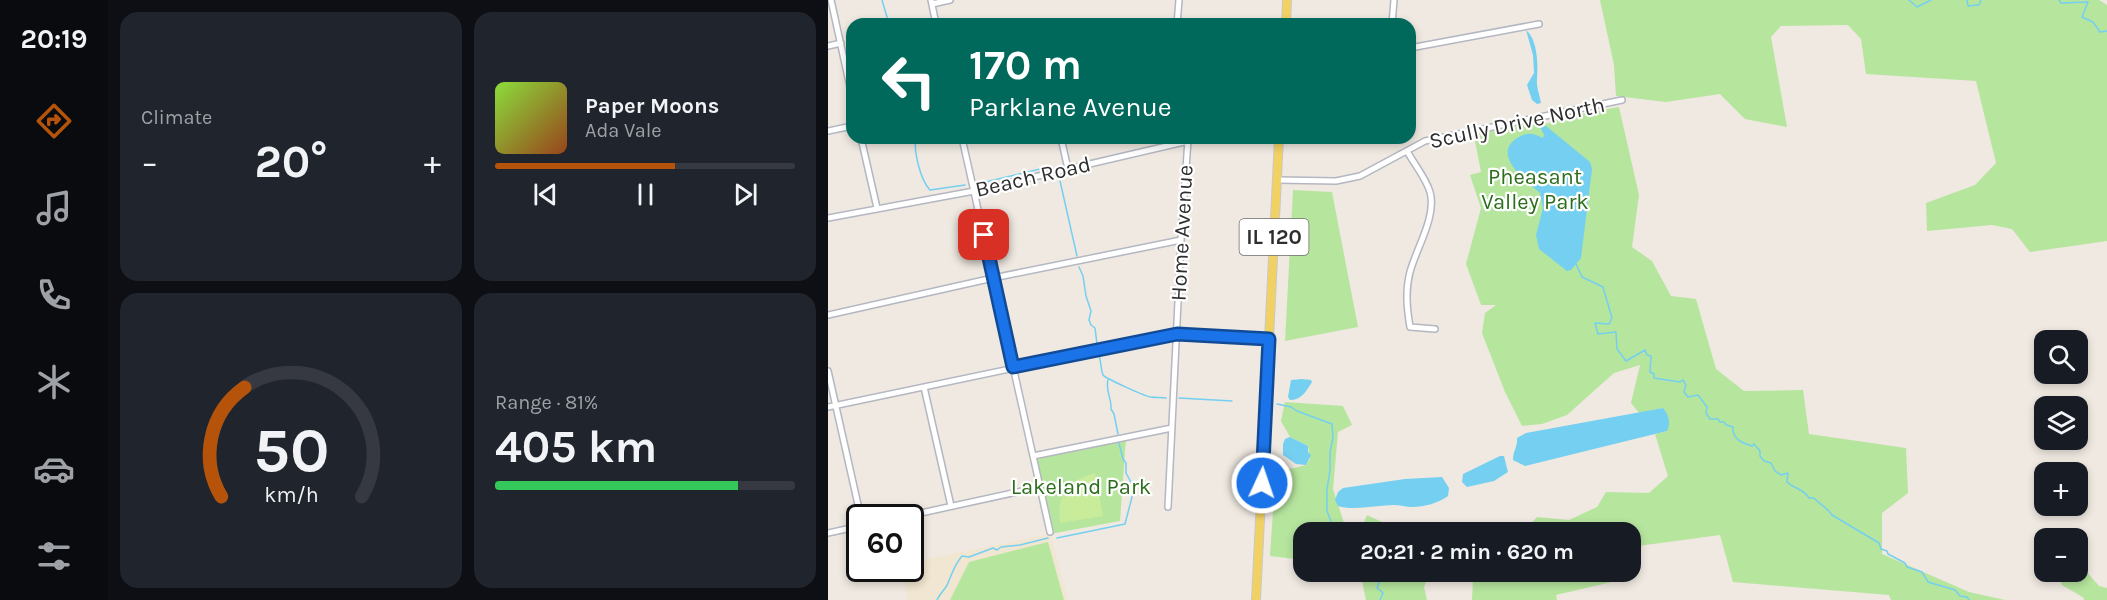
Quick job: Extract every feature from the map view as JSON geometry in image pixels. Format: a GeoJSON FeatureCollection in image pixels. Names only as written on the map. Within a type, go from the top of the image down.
{"type":"FeatureCollection","features":[{"type":"Feature","properties":{"kind":"main road"},"geometry":{"type":"LineString","coordinates":[[1286,18],[1287,0]]}},
{"type":"Feature","properties":{"kind":"main road","name":"IL 120"},"geometry":{"type":"LineString","coordinates":[[1256,600],[1279,144]]}},
{"type":"Feature","properties":{"kind":"street"},"geometry":{"type":"LineString","coordinates":[[831,0],[846,70]]}},
{"type":"Feature","properties":{"kind":"street"},"geometry":{"type":"LineString","coordinates":[[935,18],[932,2],[950,0]]}},
{"type":"Feature","properties":{"kind":"street"},"geometry":{"type":"LineString","coordinates":[[1178,18],[1179,0]]}},
{"type":"Feature","properties":{"kind":"street"},"geometry":{"type":"LineString","coordinates":[[1392,18],[1394,0]]}},
{"type":"Feature","properties":{"kind":"street"},"geometry":{"type":"LineString","coordinates":[[1416,47],[1539,24]]}},
{"type":"Feature","properties":{"kind":"street"},"geometry":{"type":"LineString","coordinates":[[828,46],[840,43]]}},
{"type":"Feature","properties":{"kind":"street","name":"Scully Drive North"},"geometry":{"type":"LineString","coordinates":[[1277,180],[1336,181],[1360,176],[1425,141],[1622,100]]}},
{"type":"Feature","properties":{"kind":"street"},"geometry":{"type":"LineString","coordinates":[[828,131],[846,127]]}},
{"type":"Feature","properties":{"kind":"street"},"geometry":{"type":"LineString","coordinates":[[862,144],[877,208]]}},
{"type":"Feature","properties":{"kind":"street"},"geometry":{"type":"LineString","coordinates":[[963,144],[1050,532]]}},
{"type":"Feature","properties":{"kind":"street"},"geometry":{"type":"LineString","coordinates":[[1062,144],[1068,169]]}},
{"type":"Feature","properties":{"kind":"street","name":"Beach Road"},"geometry":{"type":"LineString","coordinates":[[828,218],[974,191],[1171,144]]}},
{"type":"Feature","properties":{"kind":"street","name":"Home Avenue"},"geometry":{"type":"LineString","coordinates":[[1168,507],[1188,144]]}},
{"type":"Feature","properties":{"kind":"street"},"geometry":{"type":"LineString","coordinates":[[1407,151],[1430,193],[1429,216],[1408,282],[1406,299],[1408,317],[1410,327],[1435,329]]}},
{"type":"Feature","properties":{"kind":"street"},"geometry":{"type":"LineString","coordinates":[[828,315],[993,278],[1181,240]]}},
{"type":"Feature","properties":{"kind":"street"},"geometry":{"type":"LineString","coordinates":[[828,407],[1177,334],[1269,339]]}},
{"type":"Feature","properties":{"kind":"street"},"geometry":{"type":"LineString","coordinates":[[828,371],[858,504]]}},
{"type":"Feature","properties":{"kind":"street"},"geometry":{"type":"LineString","coordinates":[[924,387],[951,506]]}},
{"type":"Feature","properties":{"kind":"street"},"geometry":{"type":"LineString","coordinates":[[1033,456],[1172,428]]}},
{"type":"Feature","properties":{"kind":"street"},"geometry":{"type":"LineString","coordinates":[[924,512],[1040,487]]}},
{"type":"Feature","properties":{"kind":"street"},"geometry":{"type":"LineString","coordinates":[[828,532],[846,529]]}},
{"type":"Feature","properties":{"kind":"shaded area"},"geometry":{"type":"Polygon","coordinates":[[[1050,534],[1068,600],[908,600],[905,582],[924,582],[924,559],[1050,534]]]}},
{"type":"Feature","properties":{"kind":"green space"},"geometry":{"type":"Polygon","coordinates":[[[1600,0],[2099,0],[2107,5],[2107,241],[2030,252],[2012,229],[1992,225],[1927,231],[1926,203],[1975,185],[1996,163],[1976,81],[1866,74],[1861,39],[1848,25],[1781,26],[1771,37],[1787,127],[1745,119],[1720,94],[1666,102],[1616,96],[1614,65],[1600,0]]]}},
{"type":"Feature","properties":{"kind":"green space","name":"Pheasant Valley Park"},"geometry":{"type":"Polygon","coordinates":[[[1619,107],[1639,195],[1632,247],[1652,261],[1671,296],[1696,299],[1716,369],[1744,391],[1803,390],[1809,434],[1906,448],[1908,493],[1882,513],[1882,554],[1969,592],[2005,600],[1891,600],[1889,595],[1733,582],[1720,535],[1641,546],[1641,522],[1532,522],[1537,517],[1569,520],[1597,507],[1606,492],[1649,493],[1668,476],[1655,434],[1667,431],[1663,408],[1639,413],[1631,403],[1640,365],[1614,373],[1567,415],[1542,424],[1522,426],[1505,392],[1482,333],[1485,313],[1496,305],[1481,305],[1466,264],[1481,208],[1470,175],[1481,172],[1473,131],[1540,117],[1548,124],[1553,119],[1619,107]]]}},
{"type":"Feature","properties":{"kind":"green space"},"geometry":{"type":"Polygon","coordinates":[[[1293,190],[1332,192],[1358,327],[1285,341],[1293,190]]]}},
{"type":"Feature","properties":{"kind":"green space"},"geometry":{"type":"Polygon","coordinates":[[[1285,402],[1343,406],[1352,425],[1338,432],[1333,489],[1344,522],[1293,522],[1293,559],[1270,556],[1276,466],[1290,469],[1306,465],[1310,459],[1308,446],[1290,437],[1281,421],[1285,402]]]}},
{"type":"Feature","properties":{"kind":"green space","name":"Lakeland Park"},"geometry":{"type":"Polygon","coordinates":[[[1126,438],[1120,521],[1050,534],[1033,456],[1126,438]]]}},
{"type":"Feature","properties":{"kind":"green space"},"geometry":{"type":"Polygon","coordinates":[[[1095,473],[1103,516],[1060,523],[1060,504],[1066,490],[1077,480],[1095,473]]]}},
{"type":"Feature","properties":{"kind":"green space"},"geometry":{"type":"Polygon","coordinates":[[[1367,515],[1382,522],[1364,522],[1367,515]]]}},
{"type":"Feature","properties":{"kind":"green space"},"geometry":{"type":"Polygon","coordinates":[[[1048,542],[1064,600],[950,600],[969,562],[1048,542]]]}},
{"type":"Feature","properties":{"kind":"green space"},"geometry":{"type":"Polygon","coordinates":[[[2088,573],[2099,586],[2107,588],[2107,600],[2084,600],[2061,582],[2088,582],[2088,573]]]}},
{"type":"Feature","properties":{"kind":"green space"},"geometry":{"type":"Polygon","coordinates":[[[1362,582],[1426,582],[1424,587],[1427,600],[1366,600],[1362,582]]]}},
{"type":"Feature","properties":{"kind":"green space"},"geometry":{"type":"Polygon","coordinates":[[[1473,582],[1612,582],[1556,595],[1557,600],[1472,600],[1473,582]]]}},
{"type":"Feature","properties":{"kind":"water"},"geometry":{"type":"Polygon","coordinates":[[[1526,30],[1533,40],[1536,53],[1537,85],[1541,103],[1537,104],[1532,100],[1527,85],[1534,73],[1533,55],[1526,30]]]}},
{"type":"Feature","properties":{"kind":"water"},"geometry":{"type":"Polygon","coordinates":[[[1546,126],[1590,162],[1592,169],[1581,258],[1571,270],[1567,271],[1539,249],[1536,235],[1543,208],[1540,193],[1520,175],[1509,160],[1510,145],[1517,138],[1530,134],[1543,138],[1540,127],[1546,126]]]}},
{"type":"Feature","properties":{"kind":"water"},"geometry":{"type":"Polygon","coordinates":[[[1302,379],[1312,382],[1300,397],[1290,400],[1288,397],[1291,380],[1302,379]]]}},
{"type":"Feature","properties":{"kind":"water"},"geometry":{"type":"Polygon","coordinates":[[[1663,408],[1669,419],[1667,431],[1525,466],[1513,460],[1517,438],[1526,433],[1663,408]]]}},
{"type":"Feature","properties":{"kind":"water"},"geometry":{"type":"Polygon","coordinates":[[[1290,437],[1308,446],[1308,452],[1311,455],[1306,465],[1296,464],[1283,455],[1283,444],[1285,439],[1290,437]]]}},
{"type":"Feature","properties":{"kind":"water"},"geometry":{"type":"Polygon","coordinates":[[[1504,456],[1508,472],[1494,481],[1467,487],[1462,482],[1463,474],[1504,456]]]}},
{"type":"Feature","properties":{"kind":"water"},"geometry":{"type":"Polygon","coordinates":[[[1442,477],[1449,488],[1448,496],[1426,505],[1351,508],[1338,506],[1335,500],[1338,492],[1343,488],[1405,479],[1442,477]]]}},
{"type":"Feature","properties":{"kind":"waterway"},"geometry":{"type":"LineString","coordinates":[[882,0],[887,18]]}},
{"type":"Feature","properties":{"kind":"waterway"},"geometry":{"type":"LineString","coordinates":[[1909,0],[1917,7],[1931,0]]}},
{"type":"Feature","properties":{"kind":"waterway"},"geometry":{"type":"LineString","coordinates":[[1967,0],[1968,6],[1979,5],[1981,0]]}},
{"type":"Feature","properties":{"kind":"waterway"},"geometry":{"type":"LineString","coordinates":[[2059,0],[2061,3],[2088,2],[2082,17],[2093,22],[2100,32],[2107,31]]}},
{"type":"Feature","properties":{"kind":"waterway"},"geometry":{"type":"LineString","coordinates":[[915,144],[918,166],[930,190],[965,185]]}},
{"type":"Feature","properties":{"kind":"waterway"},"geometry":{"type":"LineString","coordinates":[[977,184],[1040,169]]}},
{"type":"Feature","properties":{"kind":"waterway"},"geometry":{"type":"LineString","coordinates":[[1060,181],[1077,256]]}},
{"type":"Feature","properties":{"kind":"waterway"},"geometry":{"type":"LineString","coordinates":[[1576,264],[1582,277],[1603,287],[1612,318],[1609,324],[1595,323],[1598,334],[1616,332],[1617,349],[1626,361],[1645,350],[1647,355],[1651,356],[1650,372],[1654,374],[1654,378],[1680,382],[1683,380],[1686,385],[1684,392],[1688,397],[1698,395],[1707,407],[1706,413],[1710,419],[1718,419],[1733,427],[1734,435],[1738,440],[1752,446],[1754,444],[1760,451],[1760,456],[1764,461],[1771,463],[1775,471],[1781,475],[1788,473],[1787,482],[1804,492],[1809,498],[1814,498],[1832,515],[1879,543],[1881,549],[1905,563],[1907,567],[1922,572],[1928,582],[1955,590],[1960,596],[1967,597],[1969,600]]}},
{"type":"Feature","properties":{"kind":"waterway"},"geometry":{"type":"LineString","coordinates":[[1079,267],[1091,311],[1089,320],[1095,328],[1097,344]]}},
{"type":"Feature","properties":{"kind":"waterway"},"geometry":{"type":"LineString","coordinates":[[1099,356],[1105,377],[1148,396],[1166,398]]}},
{"type":"Feature","properties":{"kind":"waterway"},"geometry":{"type":"LineString","coordinates":[[1108,380],[1107,388],[1118,434]]}},
{"type":"Feature","properties":{"kind":"waterway"},"geometry":{"type":"LineString","coordinates":[[1179,398],[1232,401]]}},
{"type":"Feature","properties":{"kind":"waterway"},"geometry":{"type":"LineString","coordinates":[[1277,404],[1291,407],[1332,424],[1333,438],[1327,489],[1327,511],[1331,522]]}},
{"type":"Feature","properties":{"kind":"waterway"},"geometry":{"type":"LineString","coordinates":[[1057,538],[1125,524],[1132,497],[1132,484],[1126,473],[1126,463],[1119,443]]}},
{"type":"Feature","properties":{"kind":"waterway"},"geometry":{"type":"LineString","coordinates":[[937,600],[962,556],[969,557],[993,548],[997,550],[1001,547],[1048,538]]}},
{"type":"Feature","properties":{"kind":"waterway"},"geometry":{"type":"LineString","coordinates":[[1379,582],[1377,588],[1383,593],[1380,600]]}},
{"type":"Feature","properties":{"kind":"route"},"geometry":{"type":"LineString","coordinates":[[984,235],[1013,367],[1177,334],[1269,339],[1262,483]]}}]}
